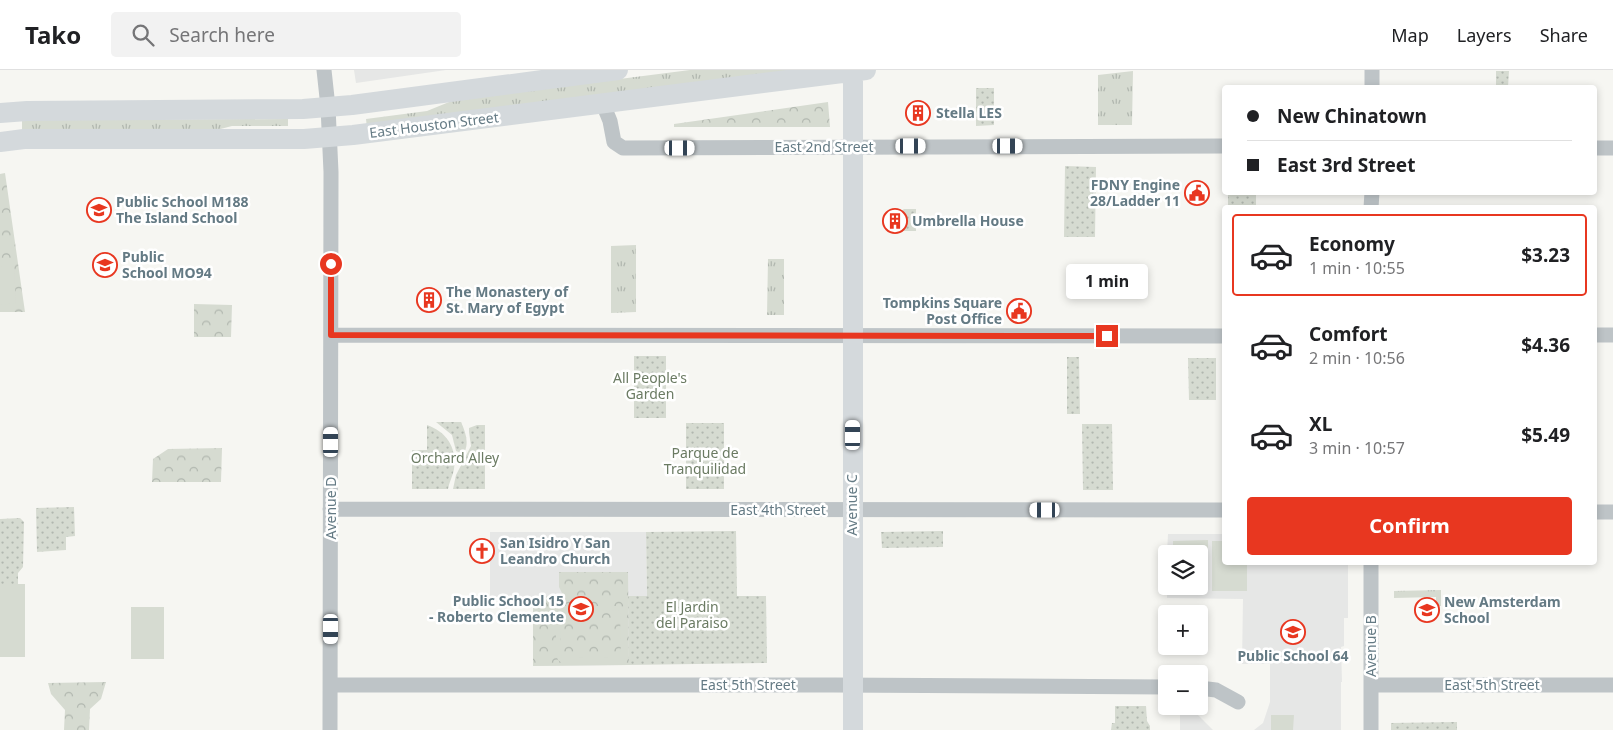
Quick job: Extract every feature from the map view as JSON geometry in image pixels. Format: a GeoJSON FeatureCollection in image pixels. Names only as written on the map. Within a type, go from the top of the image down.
{"type":"FeatureCollection","features":[{"type":"Feature","properties":{"kind":"main road"},"geometry":{"type":"LineString","coordinates":[[0,113],[28,110],[303,109],[618,70]]}},
{"type":"Feature","properties":{"kind":"main road","name":"East Houston Street"},"geometry":{"type":"LineString","coordinates":[[0,142],[24,139],[330,137],[603,104],[857,70]]}},
{"type":"Feature","properties":{"kind":"main road","name":"Avenue C"},"geometry":{"type":"LineString","coordinates":[[852,730],[853,146],[857,70]]}},
{"type":"Feature","properties":{"kind":"street","name":"Avenue D"},"geometry":{"type":"LineString","coordinates":[[324,70],[330,137],[330,730]]}},
{"type":"Feature","properties":{"kind":"street"},"geometry":{"type":"LineString","coordinates":[[1372,70],[1372,85]]}},
{"type":"Feature","properties":{"kind":"street","name":"East 2nd Street"},"geometry":{"type":"LineString","coordinates":[[603,104],[610,121],[614,142],[623,148],[1222,146]]}},
{"type":"Feature","properties":{"kind":"street"},"geometry":{"type":"LineString","coordinates":[[1597,148],[1613,148]]}},
{"type":"Feature","properties":{"kind":"street"},"geometry":{"type":"LineString","coordinates":[[331,335],[1222,336]]}},
{"type":"Feature","properties":{"kind":"street"},"geometry":{"type":"LineString","coordinates":[[1597,335],[1613,335]]}},
{"type":"Feature","properties":{"kind":"street","name":"East 4th Street"},"geometry":{"type":"LineString","coordinates":[[330,509],[1222,510]]}},
{"type":"Feature","properties":{"kind":"street"},"geometry":{"type":"LineString","coordinates":[[1597,512],[1613,512]]}},
{"type":"Feature","properties":{"kind":"street","name":"Avenue B"},"geometry":{"type":"LineString","coordinates":[[1371,565],[1371,730]]}},
{"type":"Feature","properties":{"kind":"street","name":"East 5th Street"},"geometry":{"type":"LineString","coordinates":[[331,685],[1158,687]]}},
{"type":"Feature","properties":{"kind":"street","name":"East 5th Street"},"geometry":{"type":"LineString","coordinates":[[1371,685],[1613,685]]}},
{"type":"Feature","properties":{"kind":"street"},"geometry":{"type":"LineString","coordinates":[[1208,689],[1216,690],[1238,702]]}},
{"type":"Feature","properties":{"kind":"shaded area"},"geometry":{"type":"Polygon","coordinates":[[[354,70],[446,70],[356,83],[354,70]]]}},
{"type":"Feature","properties":{"kind":"shaded area","name":"Public School 15 - Roberto Clemente"},"geometry":{"type":"Polygon","coordinates":[[[490,532],[646,532],[647,596],[629,596],[629,665],[533,666],[533,597],[490,597],[490,532]]]}},
{"type":"Feature","properties":{"kind":"shaded area","name":"Public School 64"},"geometry":{"type":"Polygon","coordinates":[[[1168,534],[1222,534],[1222,565],[1348,565],[1348,618],[1344,618],[1344,646],[1341,647],[1341,730],[1254,730],[1263,723],[1270,702],[1270,664],[1242,664],[1243,599],[1167,598],[1167,595],[1208,595],[1208,545],[1167,545],[1168,534]]]}},
{"type":"Feature","properties":{"kind":"shaded area"},"geometry":{"type":"Polygon","coordinates":[[[1180,715],[1198,715],[1213,730],[1180,730],[1180,715]]]}},
{"type":"Feature","properties":{"kind":"green space"},"geometry":{"type":"Polygon","coordinates":[[[690,70],[821,70],[367,128],[366,119],[427,111],[454,100],[690,70]]]}},
{"type":"Feature","properties":{"kind":"green space"},"geometry":{"type":"Polygon","coordinates":[[[1133,71],[1132,125],[1098,125],[1098,75],[1133,71]]]}},
{"type":"Feature","properties":{"kind":"green space"},"geometry":{"type":"Polygon","coordinates":[[[1496,71],[1509,71],[1508,85],[1496,85],[1496,71]]]}},
{"type":"Feature","properties":{"kind":"green space"},"geometry":{"type":"Polygon","coordinates":[[[976,88],[994,88],[994,125],[976,126],[976,88]]]}},
{"type":"Feature","properties":{"kind":"green space"},"geometry":{"type":"Polygon","coordinates":[[[828,102],[830,127],[674,127],[674,124],[828,102]]]}},
{"type":"Feature","properties":{"kind":"green space"},"geometry":{"type":"Polygon","coordinates":[[[288,119],[288,126],[232,126],[205,133],[22,134],[22,120],[288,119]]]}},
{"type":"Feature","properties":{"kind":"green space"},"geometry":{"type":"Polygon","coordinates":[[[1065,166],[1096,167],[1095,237],[1064,237],[1065,166]]]}},
{"type":"Feature","properties":{"kind":"green space"},"geometry":{"type":"Polygon","coordinates":[[[5,173],[25,312],[0,312],[0,174],[5,173]]]}},
{"type":"Feature","properties":{"kind":"green space"},"geometry":{"type":"Polygon","coordinates":[[[1228,195],[1256,195],[1256,205],[1228,205],[1228,195]]]}},
{"type":"Feature","properties":{"kind":"green space"},"geometry":{"type":"Polygon","coordinates":[[[916,209],[916,231],[899,231],[899,228],[891,228],[892,211],[916,209]]]}},
{"type":"Feature","properties":{"kind":"green space"},"geometry":{"type":"Polygon","coordinates":[[[636,245],[636,312],[611,313],[611,246],[636,245]]]}},
{"type":"Feature","properties":{"kind":"green space"},"geometry":{"type":"Polygon","coordinates":[[[768,259],[784,259],[784,315],[767,315],[768,259]]]}},
{"type":"Feature","properties":{"kind":"green space"},"geometry":{"type":"Polygon","coordinates":[[[14,266],[16,303],[0,305],[0,267],[14,266]]]}},
{"type":"Feature","properties":{"kind":"green space"},"geometry":{"type":"Polygon","coordinates":[[[194,304],[232,305],[231,337],[194,337],[194,304]]]}},
{"type":"Feature","properties":{"kind":"green space","name":"All People's Garden"},"geometry":{"type":"Polygon","coordinates":[[[634,356],[666,356],[666,418],[634,418],[634,356]]]}},
{"type":"Feature","properties":{"kind":"green space"},"geometry":{"type":"Polygon","coordinates":[[[1067,357],[1079,357],[1080,414],[1067,414],[1067,357]]]}},
{"type":"Feature","properties":{"kind":"green space"},"geometry":{"type":"Polygon","coordinates":[[[1188,358],[1216,358],[1216,400],[1189,400],[1188,358]]]}},
{"type":"Feature","properties":{"kind":"green space"},"geometry":{"type":"Polygon","coordinates":[[[436,422],[461,422],[467,440],[465,451],[461,453],[456,451],[452,435],[436,422]]]}},
{"type":"Feature","properties":{"kind":"green space","name":"Parque de Tranquilidad"},"geometry":{"type":"Polygon","coordinates":[[[686,423],[724,423],[724,489],[686,489],[686,423]]]}},
{"type":"Feature","properties":{"kind":"green space"},"geometry":{"type":"Polygon","coordinates":[[[1082,424],[1112,424],[1113,490],[1083,490],[1082,424]]]}},
{"type":"Feature","properties":{"kind":"green space"},"geometry":{"type":"Polygon","coordinates":[[[427,425],[445,436],[454,454],[454,469],[448,489],[412,489],[412,450],[427,450],[427,425]]]}},
{"type":"Feature","properties":{"kind":"green space"},"geometry":{"type":"Polygon","coordinates":[[[485,425],[485,489],[453,489],[456,475],[471,446],[469,428],[485,425]]]}},
{"type":"Feature","properties":{"kind":"green space"},"geometry":{"type":"Polygon","coordinates":[[[222,448],[221,482],[152,482],[153,459],[168,449],[222,448]]]}},
{"type":"Feature","properties":{"kind":"green space"},"geometry":{"type":"Polygon","coordinates":[[[74,507],[75,536],[66,537],[66,550],[37,552],[36,508],[74,507]]]}},
{"type":"Feature","properties":{"kind":"green space"},"geometry":{"type":"Polygon","coordinates":[[[20,518],[24,522],[23,567],[18,573],[18,584],[0,584],[0,519],[20,518]]]}},
{"type":"Feature","properties":{"kind":"green space","name":"El Jardin del Paraiso"},"geometry":{"type":"Polygon","coordinates":[[[736,531],[737,596],[766,596],[767,663],[629,665],[628,596],[647,596],[646,532],[736,531]]]}},
{"type":"Feature","properties":{"kind":"green space"},"geometry":{"type":"Polygon","coordinates":[[[943,531],[943,547],[882,548],[881,532],[943,531]]]}},
{"type":"Feature","properties":{"kind":"green space"},"geometry":{"type":"Polygon","coordinates":[[[1208,540],[1208,545],[1173,545],[1173,541],[1208,540]]]}},
{"type":"Feature","properties":{"kind":"green space"},"geometry":{"type":"Polygon","coordinates":[[[1212,541],[1222,541],[1222,565],[1247,565],[1247,591],[1212,591],[1212,541]]]}},
{"type":"Feature","properties":{"kind":"green space"},"geometry":{"type":"Polygon","coordinates":[[[559,572],[628,572],[629,665],[533,666],[533,597],[556,596],[562,593],[559,587],[559,572]]]}},
{"type":"Feature","properties":{"kind":"green space"},"geometry":{"type":"Polygon","coordinates":[[[0,584],[25,584],[25,657],[0,657],[0,584]]]}},
{"type":"Feature","properties":{"kind":"green space"},"geometry":{"type":"Polygon","coordinates":[[[1441,590],[1441,606],[1436,606],[1436,597],[1394,598],[1394,591],[1441,590]]]}},
{"type":"Feature","properties":{"kind":"green space"},"geometry":{"type":"Polygon","coordinates":[[[565,606],[619,606],[623,608],[625,612],[624,660],[618,663],[562,663],[558,660],[556,655],[556,614],[559,608],[565,606]],[[565,610],[560,614],[562,658],[621,657],[620,611],[565,610]]]}},
{"type":"Feature","properties":{"kind":"green space"},"geometry":{"type":"Polygon","coordinates":[[[131,607],[164,607],[164,659],[131,659],[131,607]]]}},
{"type":"Feature","properties":{"kind":"green space"},"geometry":{"type":"Polygon","coordinates":[[[106,682],[101,699],[90,709],[89,730],[64,730],[65,710],[51,694],[48,683],[106,682]]]}},
{"type":"Feature","properties":{"kind":"green space"},"geometry":{"type":"Polygon","coordinates":[[[1115,706],[1146,706],[1150,730],[1111,730],[1112,723],[1115,723],[1115,706]]]}},
{"type":"Feature","properties":{"kind":"green space"},"geometry":{"type":"Polygon","coordinates":[[[1271,715],[1294,715],[1293,730],[1271,730],[1271,715]]]}},
{"type":"Feature","properties":{"kind":"green space"},"geometry":{"type":"Polygon","coordinates":[[[1457,722],[1457,730],[1391,730],[1391,723],[1457,722]]]}},
{"type":"Feature","properties":{"kind":"place","name":"Stella LES"},"geometry":{"type":"Point","coordinates":[918,113]}},
{"type":"Feature","properties":{"kind":"place","name":"FDNY Engine 28/Ladder 11"},"geometry":{"type":"Point","coordinates":[1197,193]}},
{"type":"Feature","properties":{"kind":"place","name":"Public School M188 The Island School"},"geometry":{"type":"Point","coordinates":[99,210]}},
{"type":"Feature","properties":{"kind":"place","name":"Umbrella House"},"geometry":{"type":"Point","coordinates":[895,221]}},
{"type":"Feature","properties":{"kind":"place","name":"Public School MO94"},"geometry":{"type":"Point","coordinates":[105,265]}},
{"type":"Feature","properties":{"kind":"place","name":"The Monastery of St. Mary of Egypt"},"geometry":{"type":"Point","coordinates":[429,300]}},
{"type":"Feature","properties":{"kind":"place","name":"Tompkins Square Post Office"},"geometry":{"type":"Point","coordinates":[1019,311]}},
{"type":"Feature","properties":{"kind":"place","name":"San Isidro Y San Leandro Church"},"geometry":{"type":"Point","coordinates":[482,551]}},
{"type":"Feature","properties":{"kind":"place","name":"Public School 15 - Roberto Clemente"},"geometry":{"type":"Point","coordinates":[581,609]}},
{"type":"Feature","properties":{"kind":"place","name":"New Amsterdam School"},"geometry":{"type":"Point","coordinates":[1427,610]}},
{"type":"Feature","properties":{"kind":"place","name":"Public School 64"},"geometry":{"type":"Point","coordinates":[1293,632]}},
{"type":"Feature","properties":{"kind":"route"},"geometry":{"type":"LineString","coordinates":[[331,264],[331,335],[1107,336]]}},
{"type":"Feature","properties":{"kind":"park label","name":"Orchard Alley"},"geometry":{"type":"Point","coordinates":[455,458]}}]}
